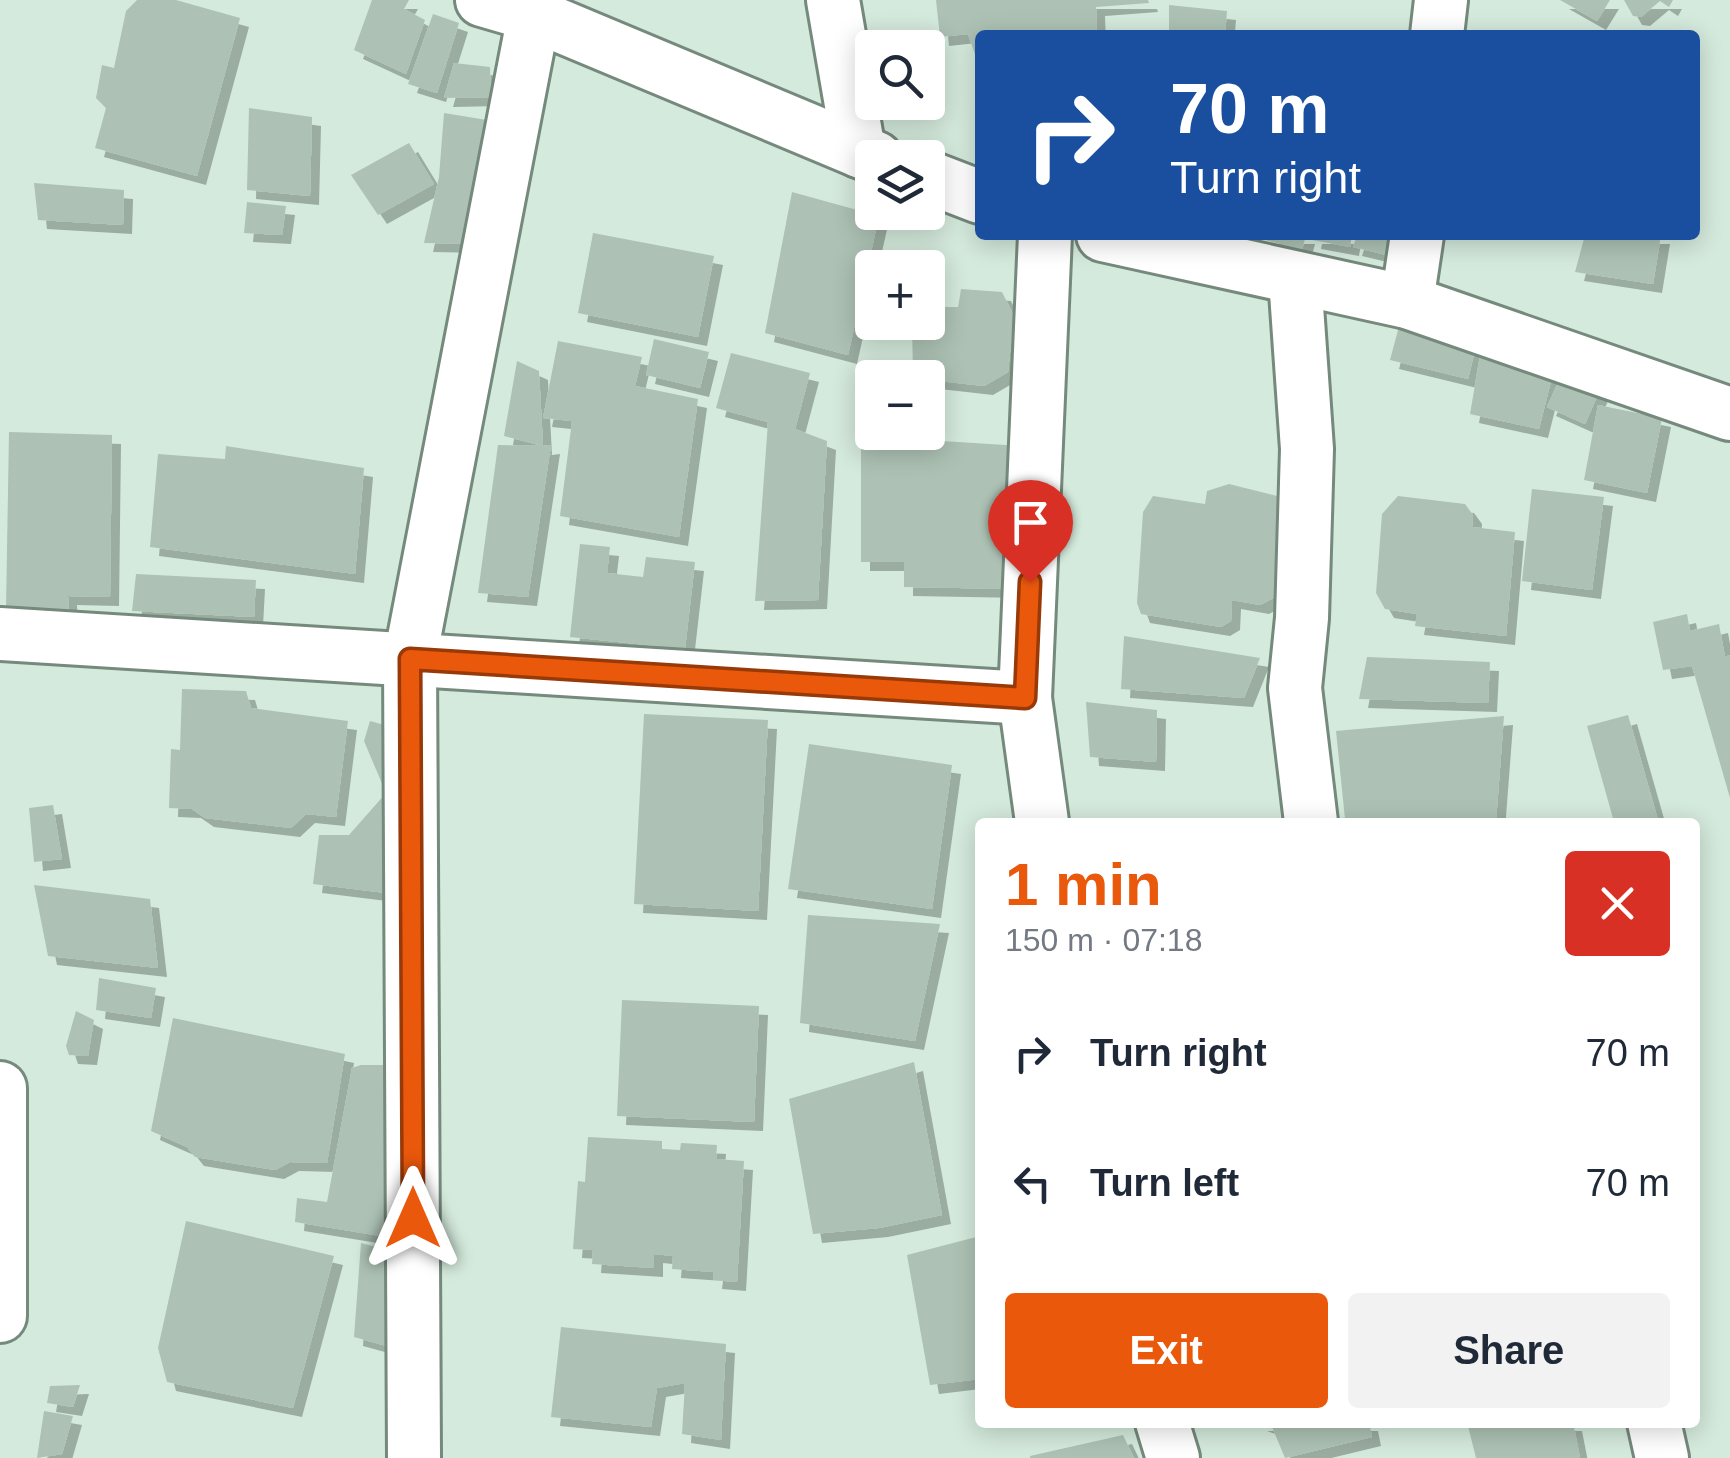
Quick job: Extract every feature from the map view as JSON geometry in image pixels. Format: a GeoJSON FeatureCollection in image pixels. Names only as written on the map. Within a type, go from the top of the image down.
{"type":"FeatureCollection","features":[{"type":"Feature","properties":{"kind":"street"},"geometry":{"type":"LineString","coordinates":[[482,0],[534,16],[855,149]]}},
{"type":"Feature","properties":{"kind":"street"},"geometry":{"type":"LineString","coordinates":[[834,0],[865,140]]}},
{"type":"Feature","properties":{"kind":"street"},"geometry":{"type":"LineString","coordinates":[[1437,30],[1440,0]]}},
{"type":"Feature","properties":{"kind":"street"},"geometry":{"type":"LineString","coordinates":[[414,1458],[410,659],[534,16]]}},
{"type":"Feature","properties":{"kind":"street"},"geometry":{"type":"LineString","coordinates":[[945,184],[975,195]]}},
{"type":"Feature","properties":{"kind":"street"},"geometry":{"type":"LineString","coordinates":[[1041,818],[1025,698],[1045,240]]}},
{"type":"Feature","properties":{"kind":"street"},"geometry":{"type":"LineString","coordinates":[[1125,240],[1407,302],[1730,414]]}},
{"type":"Feature","properties":{"kind":"street"},"geometry":{"type":"LineString","coordinates":[[1407,302],[1416,240]]}},
{"type":"Feature","properties":{"kind":"street"},"geometry":{"type":"LineString","coordinates":[[1295,278],[1306,449],[1302,618],[1295,688],[1310,818]]}},
{"type":"Feature","properties":{"kind":"street"},"geometry":{"type":"LineString","coordinates":[[0,634],[1025,698]]}},
{"type":"Feature","properties":{"kind":"street"},"geometry":{"type":"LineString","coordinates":[[0,1088],[0,1316]]}},
{"type":"Feature","properties":{"kind":"street"},"geometry":{"type":"LineString","coordinates":[[1164,1428],[1173,1458]]}},
{"type":"Feature","properties":{"kind":"street"},"geometry":{"type":"LineString","coordinates":[[1655,1428],[1662,1458]]}},
{"type":"Feature","properties":{"kind":"building"},"geometry":{"type":"Polygon","coordinates":[[[137,0],[176,0],[240,18],[197,176],[95,148],[106,108],[96,98],[102,65],[114,68],[126,11],[137,0]]]}},
{"type":"Feature","properties":{"kind":"building"},"geometry":{"type":"Polygon","coordinates":[[[372,0],[409,0],[404,9],[425,20],[406,74],[354,50],[372,0]]]}},
{"type":"Feature","properties":{"kind":"building"},"geometry":{"type":"Polygon","coordinates":[[[936,0],[1149,3],[1096,7],[1097,30],[975,30],[975,54],[968,34],[945,36],[945,30],[939,30],[936,0]]]}},
{"type":"Feature","properties":{"kind":"building"},"geometry":{"type":"Polygon","coordinates":[[[1560,0],[1610,0],[1597,21],[1560,0]]]}},
{"type":"Feature","properties":{"kind":"building"},"geometry":{"type":"Polygon","coordinates":[[[1624,0],[1673,0],[1669,7],[1660,1],[1641,17],[1633,16],[1624,0]]]}},
{"type":"Feature","properties":{"kind":"building"},"geometry":{"type":"Polygon","coordinates":[[[1169,5],[1227,11],[1225,30],[1169,30],[1169,5]]]}},
{"type":"Feature","properties":{"kind":"building"},"geometry":{"type":"Polygon","coordinates":[[[433,14],[459,23],[437,93],[408,84],[433,14]]]}},
{"type":"Feature","properties":{"kind":"building"},"geometry":{"type":"Polygon","coordinates":[[[454,63],[490,67],[491,97],[444,98],[454,63]]]}},
{"type":"Feature","properties":{"kind":"building"},"geometry":{"type":"Polygon","coordinates":[[[249,108],[312,117],[310,196],[247,190],[249,108]]]}},
{"type":"Feature","properties":{"kind":"building"},"geometry":{"type":"Polygon","coordinates":[[[444,113],[493,121],[474,244],[424,243],[439,177],[444,113]]]}},
{"type":"Feature","properties":{"kind":"building"},"geometry":{"type":"Polygon","coordinates":[[[409,143],[434,184],[378,215],[351,175],[409,143]]]}},
{"type":"Feature","properties":{"kind":"building"},"geometry":{"type":"Polygon","coordinates":[[[34,183],[124,190],[123,225],[38,220],[34,183]]]}},
{"type":"Feature","properties":{"kind":"building"},"geometry":{"type":"Polygon","coordinates":[[[792,192],[855,209],[855,230],[876,230],[871,250],[855,250],[855,324],[848,355],[765,333],[792,192]]]}},
{"type":"Feature","properties":{"kind":"building"},"geometry":{"type":"Polygon","coordinates":[[[247,202],[286,206],[282,235],[244,233],[247,202]]]}},
{"type":"Feature","properties":{"kind":"building"},"geometry":{"type":"Polygon","coordinates":[[[593,233],[714,256],[698,337],[578,313],[593,233]]]}},
{"type":"Feature","properties":{"kind":"building"},"geometry":{"type":"Polygon","coordinates":[[[1265,240],[1305,240],[1302,250],[1265,240]]]}},
{"type":"Feature","properties":{"kind":"building"},"geometry":{"type":"Polygon","coordinates":[[[1312,240],[1351,240],[1350,247],[1312,240]]]}},
{"type":"Feature","properties":{"kind":"building"},"geometry":{"type":"Polygon","coordinates":[[[1355,240],[1404,240],[1399,258],[1353,247],[1355,240]]]}},
{"type":"Feature","properties":{"kind":"building"},"geometry":{"type":"Polygon","coordinates":[[[1584,240],[1660,240],[1653,284],[1575,272],[1584,240]]]}},
{"type":"Feature","properties":{"kind":"building"},"geometry":{"type":"Polygon","coordinates":[[[961,289],[1002,292],[1014,316],[1008,372],[984,386],[945,382],[945,360],[913,360],[912,340],[945,340],[945,307],[958,307],[961,289]]]}},
{"type":"Feature","properties":{"kind":"building"},"geometry":{"type":"Polygon","coordinates":[[[1402,315],[1479,334],[1468,379],[1390,360],[1402,315]]]}},
{"type":"Feature","properties":{"kind":"building"},"geometry":{"type":"Polygon","coordinates":[[[654,339],[709,352],[700,388],[646,375],[654,339]]]}},
{"type":"Feature","properties":{"kind":"building"},"geometry":{"type":"Polygon","coordinates":[[[558,341],[642,357],[635,386],[698,399],[679,537],[560,516],[572,421],[543,418],[558,341]]]}},
{"type":"Feature","properties":{"kind":"building"},"geometry":{"type":"Polygon","coordinates":[[[1482,344],[1554,369],[1539,429],[1470,414],[1482,344]]]}},
{"type":"Feature","properties":{"kind":"building"},"geometry":{"type":"Polygon","coordinates":[[[731,353],[810,373],[795,429],[827,441],[818,600],[755,601],[768,422],[716,408],[731,353]]]}},
{"type":"Feature","properties":{"kind":"building"},"geometry":{"type":"Polygon","coordinates":[[[517,361],[539,371],[543,446],[504,436],[517,361]]]}},
{"type":"Feature","properties":{"kind":"building"},"geometry":{"type":"Polygon","coordinates":[[[1561,376],[1599,392],[1585,424],[1547,407],[1561,376]]]}},
{"type":"Feature","properties":{"kind":"building"},"geometry":{"type":"Polygon","coordinates":[[[1598,405],[1662,418],[1647,493],[1584,480],[1598,405]]]}},
{"type":"Feature","properties":{"kind":"building"},"geometry":{"type":"Polygon","coordinates":[[[9,432],[112,435],[110,597],[68,596],[69,616],[6,609],[9,432]]]}},
{"type":"Feature","properties":{"kind":"building"},"geometry":{"type":"Polygon","coordinates":[[[945,441],[1023,446],[1014,589],[904,587],[904,562],[861,562],[861,450],[945,450],[945,441]]]}},
{"type":"Feature","properties":{"kind":"building"},"geometry":{"type":"Polygon","coordinates":[[[498,445],[551,445],[528,597],[478,593],[498,445]]]}},
{"type":"Feature","properties":{"kind":"building"},"geometry":{"type":"Polygon","coordinates":[[[226,446],[364,468],[355,574],[150,547],[158,454],[225,459],[226,446]]]}},
{"type":"Feature","properties":{"kind":"building"},"geometry":{"type":"Polygon","coordinates":[[[1229,484],[1281,497],[1286,510],[1275,597],[1260,605],[1232,600],[1231,621],[1221,627],[1141,614],[1137,603],[1143,512],[1153,496],[1205,504],[1207,491],[1229,484]]]}},
{"type":"Feature","properties":{"kind":"building"},"geometry":{"type":"Polygon","coordinates":[[[1532,489],[1604,497],[1592,590],[1522,581],[1532,489]]]}},
{"type":"Feature","properties":{"kind":"building"},"geometry":{"type":"Polygon","coordinates":[[[1398,496],[1465,504],[1473,515],[1472,527],[1515,532],[1506,636],[1415,626],[1417,614],[1385,609],[1376,593],[1382,514],[1398,496]]]}},
{"type":"Feature","properties":{"kind":"building"},"geometry":{"type":"Polygon","coordinates":[[[580,544],[610,547],[607,573],[643,577],[646,557],[695,562],[685,649],[570,637],[580,544]]]}},
{"type":"Feature","properties":{"kind":"building"},"geometry":{"type":"Polygon","coordinates":[[[136,574],[256,580],[254,617],[132,611],[136,574]]]}},
{"type":"Feature","properties":{"kind":"building"},"geometry":{"type":"Polygon","coordinates":[[[1687,614],[1690,631],[1719,624],[1725,657],[1730,655],[1730,798],[1692,666],[1663,670],[1653,622],[1687,614]]]}},
{"type":"Feature","properties":{"kind":"building"},"geometry":{"type":"Polygon","coordinates":[[[1124,636],[1260,658],[1244,698],[1121,689],[1124,636]]]}},
{"type":"Feature","properties":{"kind":"building"},"geometry":{"type":"Polygon","coordinates":[[[1367,657],[1490,662],[1488,703],[1359,699],[1367,657]]]}},
{"type":"Feature","properties":{"kind":"building"},"geometry":{"type":"Polygon","coordinates":[[[182,689],[246,691],[251,708],[348,721],[336,817],[306,814],[291,828],[205,818],[192,809],[169,808],[171,749],[180,750],[182,689]]]}},
{"type":"Feature","properties":{"kind":"building"},"geometry":{"type":"Polygon","coordinates":[[[1086,702],[1157,710],[1156,762],[1090,757],[1086,702]]]}},
{"type":"Feature","properties":{"kind":"building"},"geometry":{"type":"Polygon","coordinates":[[[644,714],[768,720],[758,911],[634,904],[644,714]]]}},
{"type":"Feature","properties":{"kind":"building"},"geometry":{"type":"Polygon","coordinates":[[[1628,715],[1657,818],[1613,818],[1587,726],[1628,715]]]}},
{"type":"Feature","properties":{"kind":"building"},"geometry":{"type":"Polygon","coordinates":[[[1504,716],[1496,818],[1345,818],[1336,731],[1504,716]]]}},
{"type":"Feature","properties":{"kind":"building"},"geometry":{"type":"Polygon","coordinates":[[[370,721],[403,730],[402,895],[313,884],[319,835],[349,835],[386,793],[364,741],[370,721]]]}},
{"type":"Feature","properties":{"kind":"building"},"geometry":{"type":"Polygon","coordinates":[[[809,744],[952,765],[932,909],[788,889],[809,744]]]}},
{"type":"Feature","properties":{"kind":"building"},"geometry":{"type":"Polygon","coordinates":[[[53,805],[62,859],[34,862],[29,808],[53,805]]]}},
{"type":"Feature","properties":{"kind":"building"},"geometry":{"type":"Polygon","coordinates":[[[34,885],[150,899],[158,968],[48,956],[34,885]]]}},
{"type":"Feature","properties":{"kind":"building"},"geometry":{"type":"Polygon","coordinates":[[[808,915],[940,924],[915,1041],[800,1023],[808,915]]]}},
{"type":"Feature","properties":{"kind":"building"},"geometry":{"type":"Polygon","coordinates":[[[99,978],[156,988],[151,1018],[96,1010],[99,978]]]}},
{"type":"Feature","properties":{"kind":"building"},"geometry":{"type":"Polygon","coordinates":[[[622,1000],[759,1006],[754,1122],[617,1116],[622,1000]]]}},
{"type":"Feature","properties":{"kind":"building"},"geometry":{"type":"Polygon","coordinates":[[[76,1011],[94,1020],[88,1056],[69,1055],[66,1046],[76,1011]]]}},
{"type":"Feature","properties":{"kind":"building"},"geometry":{"type":"Polygon","coordinates":[[[173,1018],[345,1054],[327,1163],[290,1162],[275,1170],[195,1157],[187,1147],[151,1131],[173,1018]]]}},
{"type":"Feature","properties":{"kind":"building"},"geometry":{"type":"Polygon","coordinates":[[[914,1062],[942,1215],[879,1228],[813,1234],[789,1099],[914,1062]]]}},
{"type":"Feature","properties":{"kind":"building"},"geometry":{"type":"Polygon","coordinates":[[[399,1065],[387,1237],[295,1222],[297,1198],[327,1202],[352,1068],[399,1065]]]}},
{"type":"Feature","properties":{"kind":"building"},"geometry":{"type":"Polygon","coordinates":[[[588,1137],[662,1141],[662,1149],[680,1150],[681,1143],[717,1145],[716,1159],[744,1161],[737,1282],[713,1280],[714,1272],[672,1269],[673,1256],[654,1254],[654,1268],[592,1264],[593,1250],[573,1249],[578,1181],[585,1182],[588,1137]]]}},
{"type":"Feature","properties":{"kind":"building"},"geometry":{"type":"Polygon","coordinates":[[[186,1221],[334,1256],[293,1408],[167,1382],[158,1348],[186,1221]]]}},
{"type":"Feature","properties":{"kind":"building"},"geometry":{"type":"Polygon","coordinates":[[[975,1237],[975,1380],[930,1385],[907,1255],[975,1237]]]}},
{"type":"Feature","properties":{"kind":"building"},"geometry":{"type":"Polygon","coordinates":[[[361,1243],[402,1254],[394,1348],[354,1337],[361,1243]]]}},
{"type":"Feature","properties":{"kind":"building"},"geometry":{"type":"Polygon","coordinates":[[[561,1327],[726,1344],[721,1440],[682,1434],[685,1383],[657,1388],[651,1427],[551,1417],[561,1327]]]}},
{"type":"Feature","properties":{"kind":"building"},"geometry":{"type":"Polygon","coordinates":[[[80,1385],[73,1407],[47,1403],[50,1386],[80,1385]]]}},
{"type":"Feature","properties":{"kind":"building"},"geometry":{"type":"Polygon","coordinates":[[[44,1411],[73,1416],[62,1454],[37,1458],[44,1411]]]}},
{"type":"Feature","properties":{"kind":"building"},"geometry":{"type":"Polygon","coordinates":[[[1272,1428],[1370,1428],[1372,1437],[1285,1458],[1272,1428]]]}},
{"type":"Feature","properties":{"kind":"building"},"geometry":{"type":"Polygon","coordinates":[[[1468,1428],[1574,1428],[1580,1458],[1476,1458],[1468,1428]]]}},
{"type":"Feature","properties":{"kind":"building"},"geometry":{"type":"Polygon","coordinates":[[[1123,1435],[1134,1458],[1030,1458],[1030,1456],[1123,1435]]]}},
{"type":"Feature","properties":{"kind":"route"},"geometry":{"type":"LineString","coordinates":[[413,1218],[410,659],[1025,698],[1030,582]]}}]}
